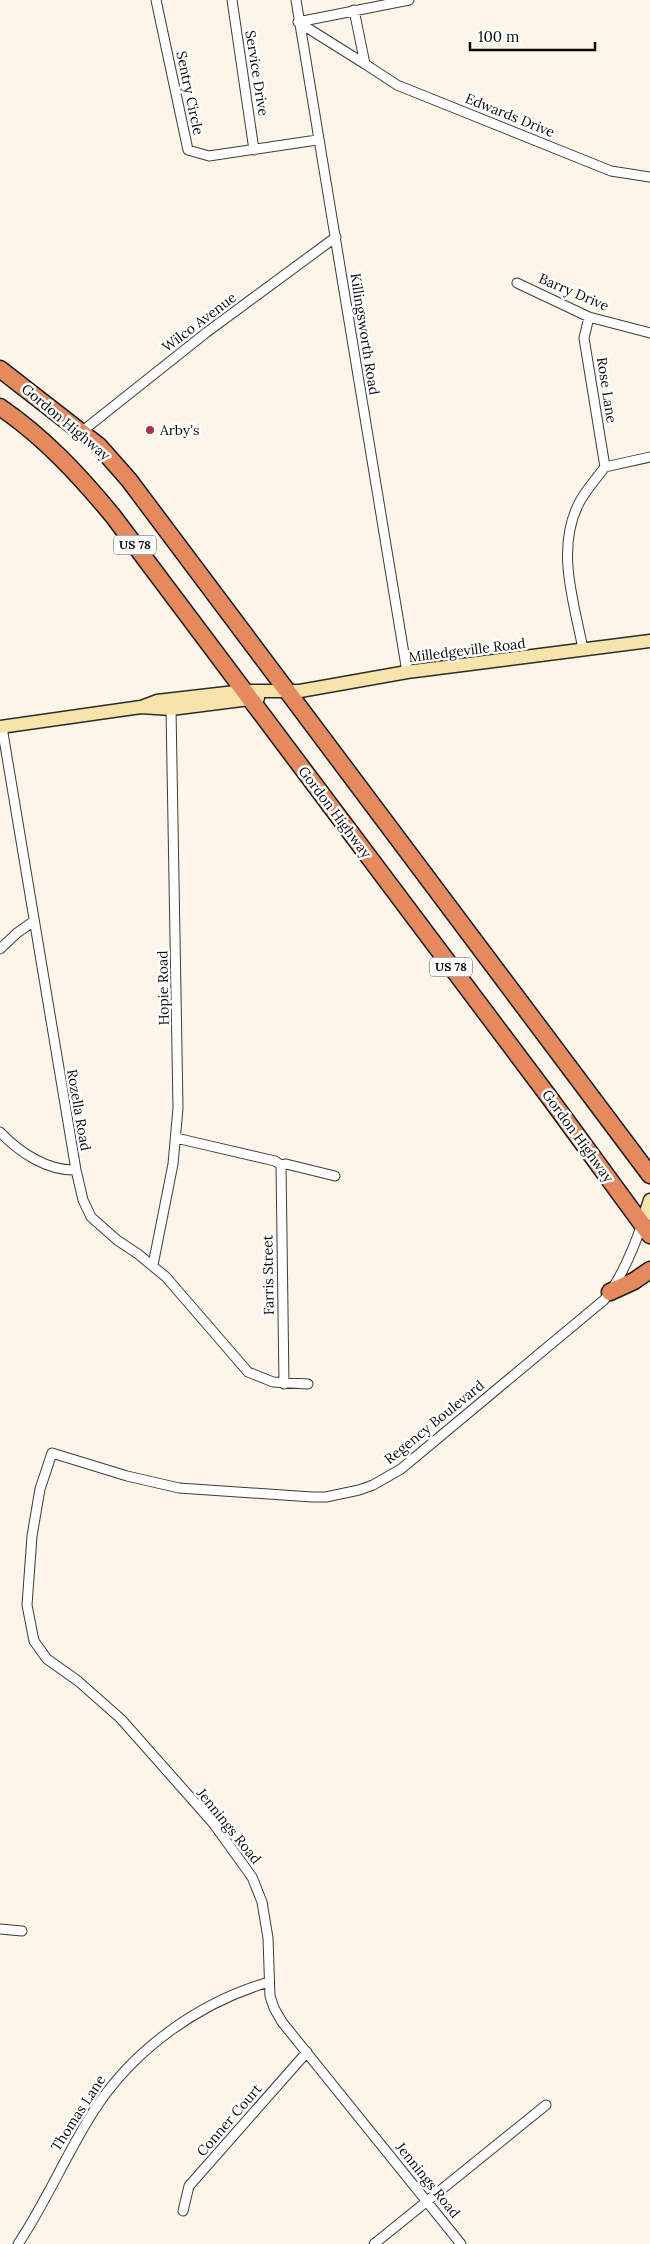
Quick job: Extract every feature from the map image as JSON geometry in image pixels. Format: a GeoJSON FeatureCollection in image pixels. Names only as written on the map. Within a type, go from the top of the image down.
{"type":"FeatureCollection","features":[{"type":"Feature","properties":{"kind":"highway","name":"Gordon Highway"},"geometry":{"type":"LineString","coordinates":[[0,369],[98,446],[129,480],[642,1156],[650,1175]]}},
{"type":"Feature","properties":{"kind":"highway","name":"Gordon Highway"},"geometry":{"type":"LineString","coordinates":[[0,407],[64,460],[95,494],[248,695],[646,1229]]}},
{"type":"Feature","properties":{"kind":"highway"},"geometry":{"type":"LineString","coordinates":[[610,1292],[634,1281],[650,1270]]}},
{"type":"Feature","properties":{"kind":"street","name":"Sentry Circle"},"geometry":{"type":"LineString","coordinates":[[156,0],[188,150],[209,156],[317,140]]}},
{"type":"Feature","properties":{"kind":"street","name":"Service Drive"},"geometry":{"type":"LineString","coordinates":[[232,0],[254,150]]}},
{"type":"Feature","properties":{"kind":"street","name":"Killingsworth Road"},"geometry":{"type":"LineString","coordinates":[[296,0],[317,140],[336,237],[407,672]]}},
{"type":"Feature","properties":{"kind":"street"},"geometry":{"type":"LineString","coordinates":[[298,22],[409,0]]}},
{"type":"Feature","properties":{"kind":"street"},"geometry":{"type":"LineString","coordinates":[[354,10],[365,64]]}},
{"type":"Feature","properties":{"kind":"street","name":"Edwards Drive"},"geometry":{"type":"LineString","coordinates":[[298,22],[397,85],[611,171],[650,177]]}},
{"type":"Feature","properties":{"kind":"street","name":"Wilco Avenue"},"geometry":{"type":"LineString","coordinates":[[80,433],[207,332],[336,237]]}},
{"type":"Feature","properties":{"kind":"street","name":"Barry Drive"},"geometry":{"type":"LineString","coordinates":[[517,283],[589,317],[650,333]]}},
{"type":"Feature","properties":{"kind":"street","name":"Rose Lane"},"geometry":{"type":"LineString","coordinates":[[589,317],[584,338],[605,467]]}},
{"type":"Feature","properties":{"kind":"street"},"geometry":{"type":"LineString","coordinates":[[583,650],[568,573],[567,535],[578,504],[605,467],[650,457]]}},
{"type":"Feature","properties":{"kind":"street","name":"Milledgeville Road"},"geometry":{"type":"LineString","coordinates":[[141,707],[157,701],[289,692],[329,687],[407,672],[650,641]]}},
{"type":"Feature","properties":{"kind":"street","name":"Milledgeville Road"},"geometry":{"type":"LineString","coordinates":[[1,727],[141,707],[171,709],[248,695]]}},
{"type":"Feature","properties":{"kind":"street","name":"Hopie Road"},"geometry":{"type":"LineString","coordinates":[[153,1265],[173,1164],[178,1108],[171,709]]}},
{"type":"Feature","properties":{"kind":"street","name":"Rozella Road"},"geometry":{"type":"LineString","coordinates":[[1,727],[76,1170],[83,1200],[92,1217],[117,1240],[153,1265],[172,1284],[248,1372],[263,1380],[284,1384],[308,1384]]}},
{"type":"Feature","properties":{"kind":"street"},"geometry":{"type":"LineString","coordinates":[[0,949],[17,932],[34,922]]}},
{"type":"Feature","properties":{"kind":"street"},"geometry":{"type":"LineString","coordinates":[[0,1132],[32,1158],[56,1167],[76,1170]]}},
{"type":"Feature","properties":{"kind":"street"},"geometry":{"type":"LineString","coordinates":[[176,1138],[266,1159],[279,1163],[281,1166],[286,1164],[335,1176]]}},
{"type":"Feature","properties":{"kind":"street","name":"Farris Street"},"geometry":{"type":"LineString","coordinates":[[281,1166],[284,1384]]}},
{"type":"Feature","properties":{"kind":"street"},"geometry":{"type":"LineString","coordinates":[[646,1229],[650,1200]]}},
{"type":"Feature","properties":{"kind":"street","name":"Regency Boulevard"},"geometry":{"type":"LineString","coordinates":[[52,1453],[127,1476],[179,1488],[326,1497],[373,1485],[401,1469],[598,1305],[610,1292],[633,1248],[646,1229]]}},
{"type":"Feature","properties":{"kind":"street","name":"Jennings Road"},"geometry":{"type":"LineString","coordinates":[[52,1453],[40,1488],[32,1536],[27,1605],[34,1641],[47,1659],[86,1687],[121,1718],[237,1854],[257,1885],[262,1902],[268,1938],[269,1982],[274,2008],[461,2244]]}},
{"type":"Feature","properties":{"kind":"street"},"geometry":{"type":"LineString","coordinates":[[0,1929],[22,1931]]}},
{"type":"Feature","properties":{"kind":"street","name":"Thomas Lane"},"geometry":{"type":"LineString","coordinates":[[18,2244],[43,2205],[84,2127],[118,2079],[155,2042],[190,2018],[222,1999],[269,1982]]}},
{"type":"Feature","properties":{"kind":"street","name":"Conner Court"},"geometry":{"type":"LineString","coordinates":[[183,2211],[189,2186],[307,2052]]}},
{"type":"Feature","properties":{"kind":"street"},"geometry":{"type":"LineString","coordinates":[[374,2244],[546,2105]]}},
{"type":"Feature","properties":{"kind":"place","name":"Arby's"},"geometry":{"type":"Point","coordinates":[150,430]}}]}
